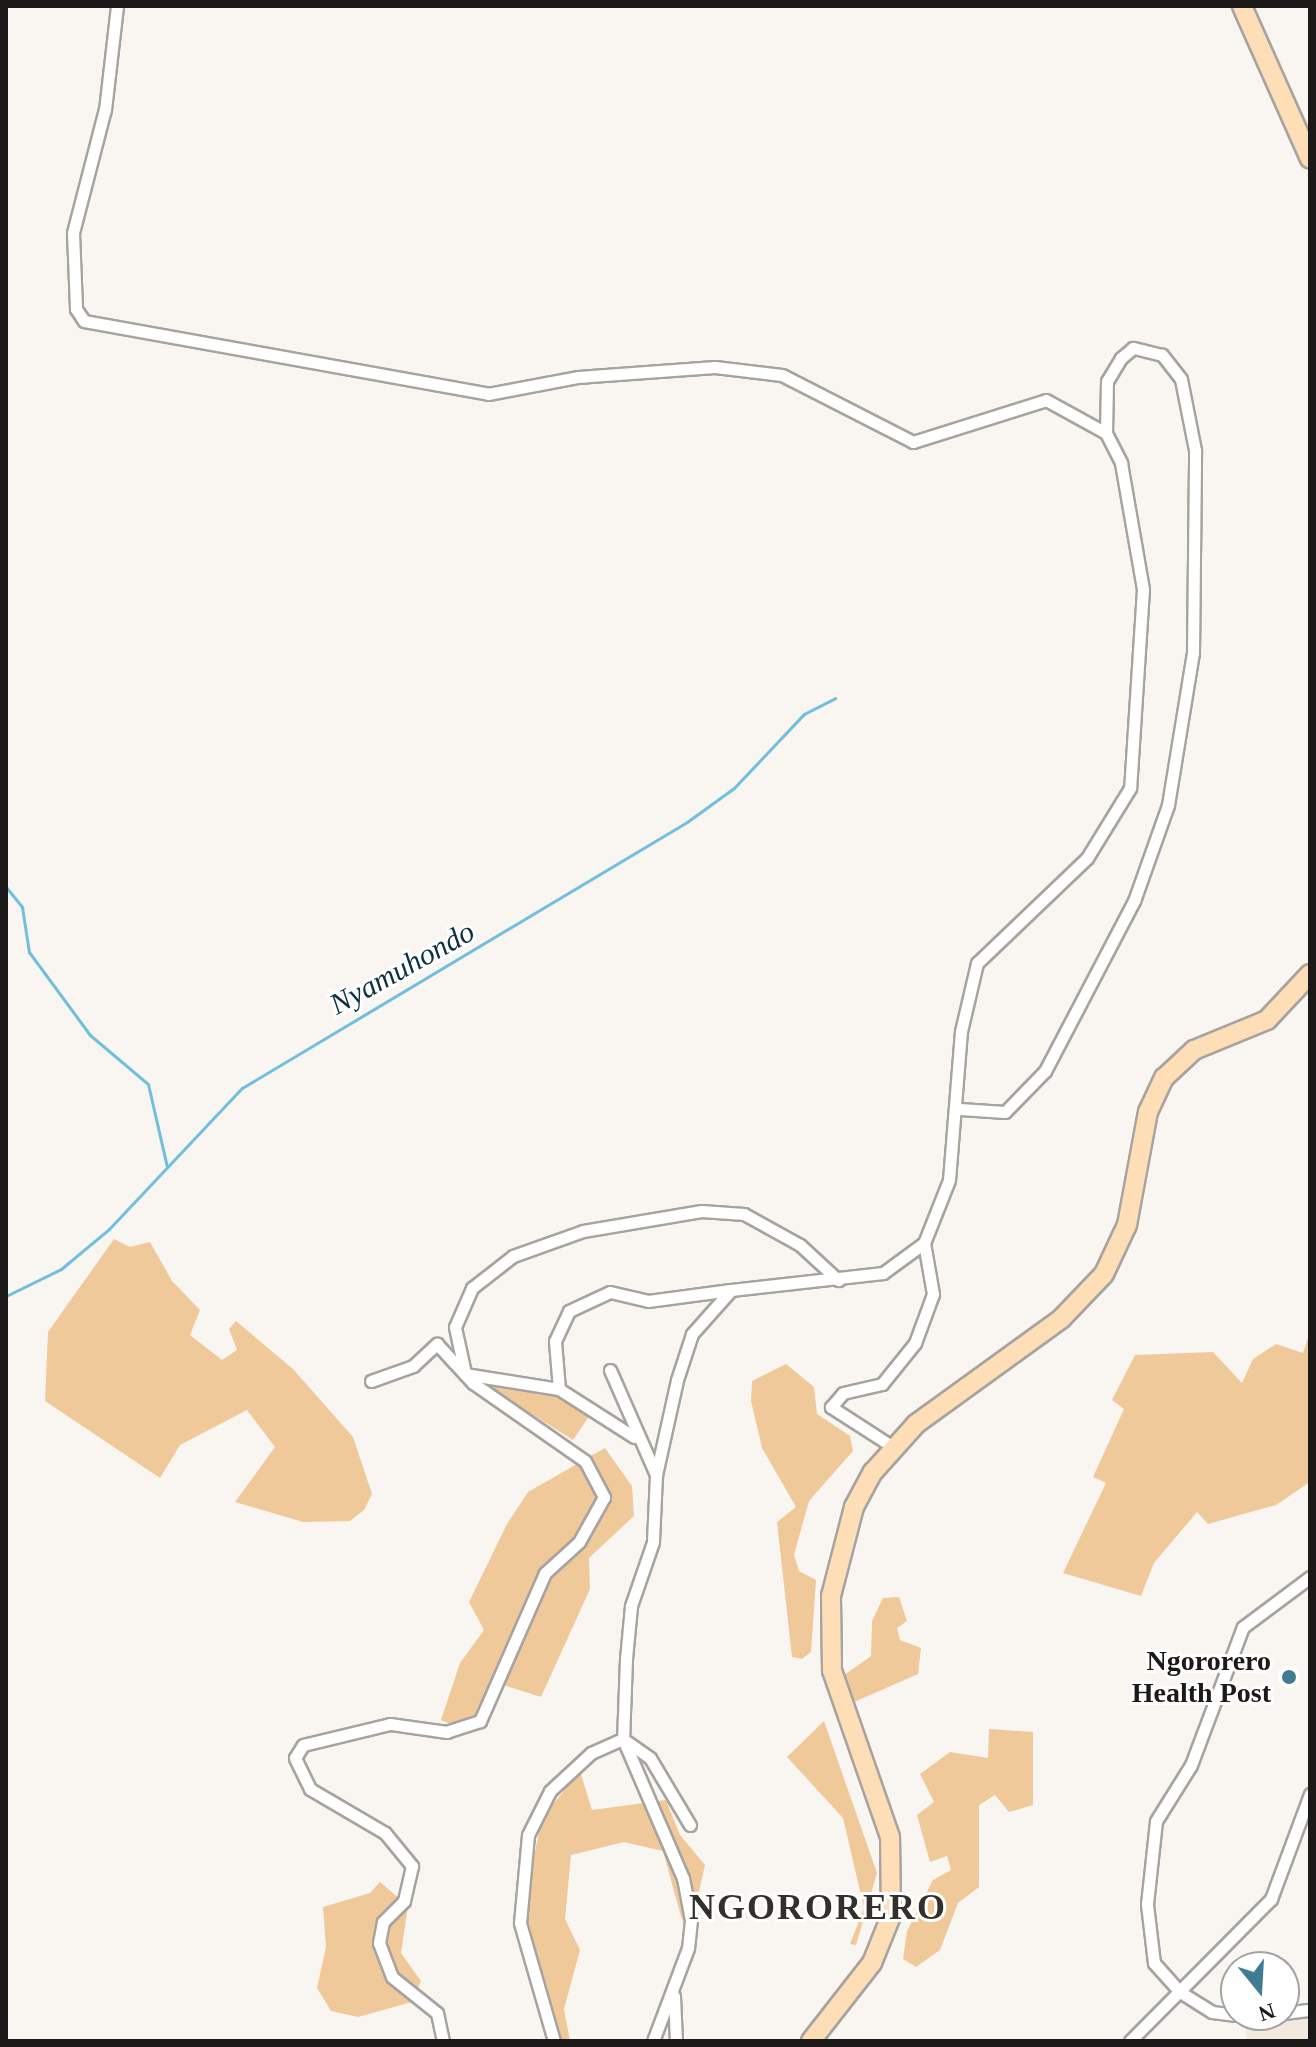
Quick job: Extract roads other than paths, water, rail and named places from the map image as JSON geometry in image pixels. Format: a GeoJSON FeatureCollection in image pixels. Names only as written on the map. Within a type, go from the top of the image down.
{"type":"FeatureCollection","features":[{"type":"Feature","properties":{"kind":"main road"},"geometry":{"type":"LineString","coordinates":[[1242,6],[1310,159]]}},
{"type":"Feature","properties":{"kind":"main road"},"geometry":{"type":"LineString","coordinates":[[811,2041],[872,1963],[891,1916],[890,1837],[843,1711],[829,1628],[837,1559],[854,1507],[893,1447],[1083,1298],[1119,1248],[1148,1112],[1164,1078],[1194,1050],[1267,1020],[1310,974]]}},
{"type":"Feature","properties":{"kind":"street"},"geometry":{"type":"LineString","coordinates":[[117,6],[105,109],[73,233],[76,309],[84,321],[488,394],[578,377],[715,367],[782,375],[913,442],[1046,400],[1106,433]]}},
{"type":"Feature","properties":{"kind":"street"},"geometry":{"type":"LineString","coordinates":[[893,1447],[831,1407],[843,1393],[882,1384],[915,1343],[933,1294],[924,1243],[949,1180],[960,1109],[961,1031],[977,963],[1087,858],[1130,788],[1143,589],[1127,487],[1106,433],[1107,381],[1121,358],[1133,348],[1162,355],[1181,379],[1195,450],[1193,653],[1168,805],[1134,901],[1045,1071],[1005,1112],[960,1109]]}},
{"type":"Feature","properties":{"kind":"street"},"geometry":{"type":"LineString","coordinates":[[465,1374],[455,1327],[472,1288],[513,1256],[583,1231],[701,1211],[744,1214],[800,1245],[838,1280]]}},
{"type":"Feature","properties":{"kind":"street"},"geometry":{"type":"LineString","coordinates":[[559,1389],[555,1341],[569,1311],[610,1292],[648,1301],[883,1273],[924,1243]]}},
{"type":"Feature","properties":{"kind":"street"},"geometry":{"type":"LineString","coordinates":[[653,2041],[674,1991],[691,1920],[683,1878],[623,1739],[631,1606],[653,1542],[656,1475],[692,1334],[731,1290]]}},
{"type":"Feature","properties":{"kind":"street"},"geometry":{"type":"LineString","coordinates":[[371,1381],[413,1366],[437,1344],[465,1374],[585,1461],[602,1482],[601,1511],[545,1573],[480,1721],[447,1732],[390,1724],[303,1745],[295,1758],[310,1789],[385,1833],[412,1866],[404,1901],[383,1922],[379,1943],[392,1977],[437,2013],[443,2041]]}},
{"type":"Feature","properties":{"kind":"street"},"geometry":{"type":"LineString","coordinates":[[610,1370],[634,1437],[656,1475]]}},
{"type":"Feature","properties":{"kind":"street"},"geometry":{"type":"LineString","coordinates":[[465,1374],[559,1389],[634,1437]]}},
{"type":"Feature","properties":{"kind":"street"},"geometry":{"type":"LineString","coordinates":[[1220,2013],[1212,2012],[1181,1993],[1149,1950],[1156,1821],[1191,1765],[1243,1627],[1310,1577]]}},
{"type":"Feature","properties":{"kind":"street"},"geometry":{"type":"LineString","coordinates":[[623,1739],[650,1758],[690,1825]]}},
{"type":"Feature","properties":{"kind":"street"},"geometry":{"type":"LineString","coordinates":[[554,2041],[520,1923],[528,1835],[550,1791],[591,1753],[623,1739]]}},
{"type":"Feature","properties":{"kind":"street"},"geometry":{"type":"LineString","coordinates":[[1130,2041],[1271,1899],[1310,1794]]}},
{"type":"Feature","properties":{"kind":"street"},"geometry":{"type":"LineString","coordinates":[[674,1991],[676,2041]]}},
{"type":"Feature","properties":{"kind":"waterway","name":"Nyamuhondo"},"geometry":{"type":"LineString","coordinates":[[6,1296],[61,1269],[109,1229],[242,1088],[687,822],[734,788],[804,714],[835,698]]}},
{"type":"Feature","properties":{"kind":"waterway"},"geometry":{"type":"LineString","coordinates":[[6,887],[22,907],[29,952],[90,1035],[148,1084],[167,1167]]}},
{"type":"Feature","properties":{"kind":"place","name":"Ngororero Health Post"},"geometry":{"type":"Point","coordinates":[1289,1677]}},
{"type":"Feature","properties":{"kind":"district","name":"NGORORERO"},"geometry":{"type":"Point","coordinates":[818,1908]}}]}
